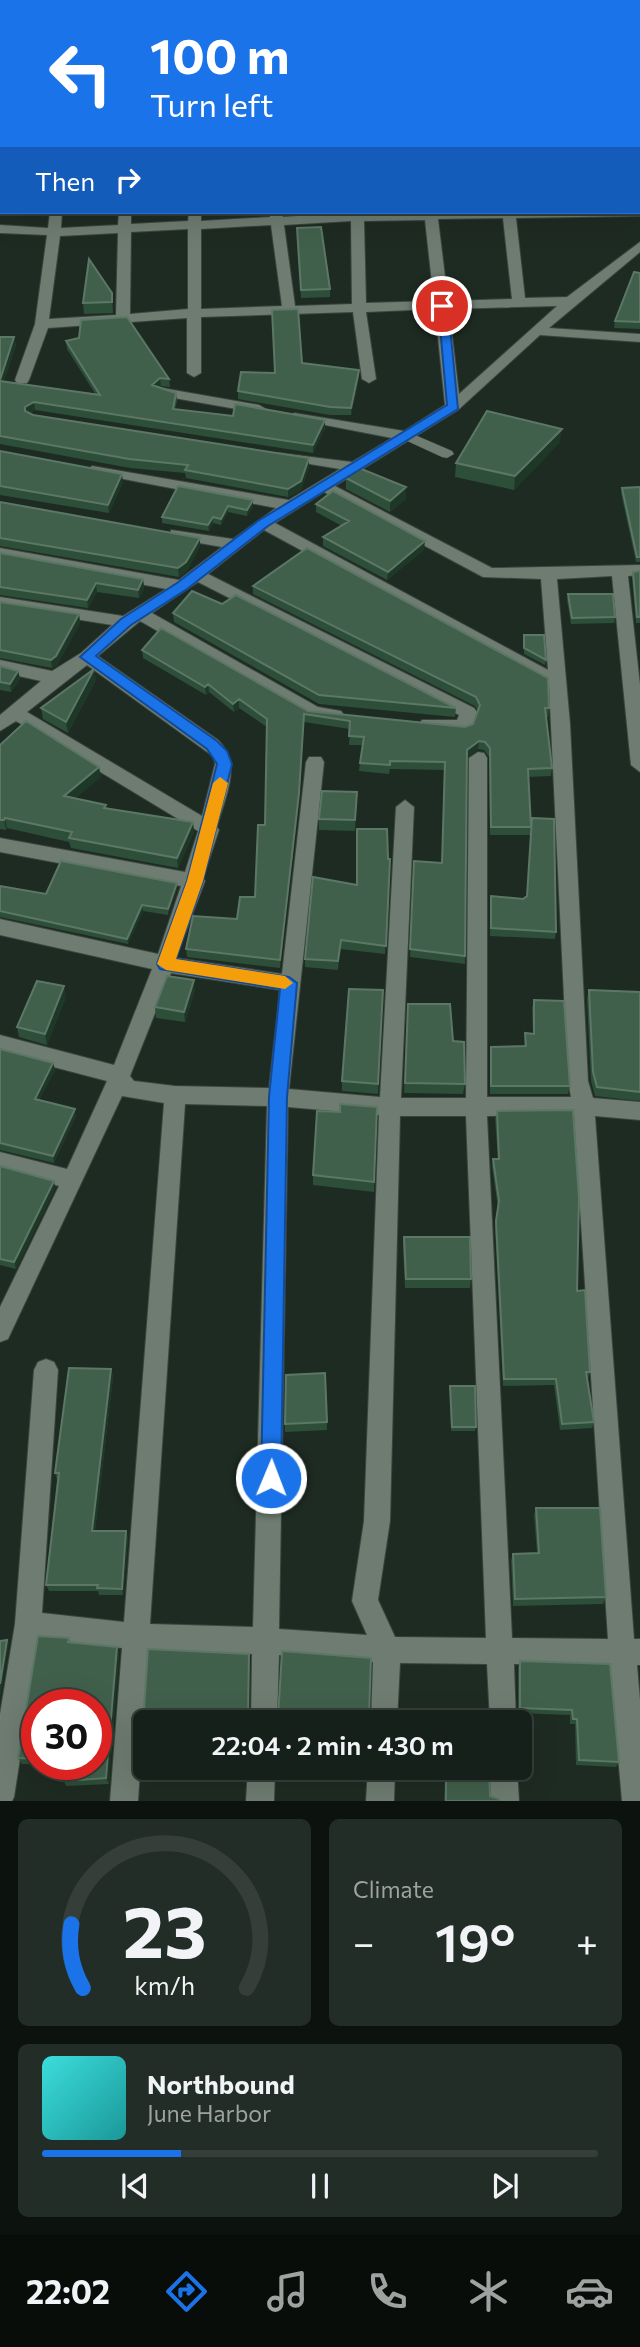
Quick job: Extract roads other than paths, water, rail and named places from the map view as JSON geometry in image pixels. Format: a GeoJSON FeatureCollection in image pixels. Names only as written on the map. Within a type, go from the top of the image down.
{"type":"FeatureCollection","features":[{"type":"Feature","properties":{"kind":"street"},"geometry":{"type":"LineString","coordinates":[[22,380],[42,324],[56,214]]}},
{"type":"Feature","properties":{"kind":"street"},"geometry":{"type":"LineString","coordinates":[[123,318],[125,214]]}},
{"type":"Feature","properties":{"kind":"street"},"geometry":{"type":"LineString","coordinates":[[0,229],[54,232],[123,230],[194,219],[458,214]]}},
{"type":"Feature","properties":{"kind":"street"},"geometry":{"type":"LineString","coordinates":[[510,214],[519,303]]}},
{"type":"Feature","properties":{"kind":"street"},"geometry":{"type":"LineString","coordinates":[[358,215],[359,309],[369,379]]}},
{"type":"Feature","properties":{"kind":"street"},"geometry":{"type":"LineString","coordinates":[[432,215],[453,407]]}},
{"type":"Feature","properties":{"kind":"street"},"geometry":{"type":"LineString","coordinates":[[276,217],[289,310]]}},
{"type":"Feature","properties":{"kind":"street"},"geometry":{"type":"LineString","coordinates":[[194,219],[194,373]]}},
{"type":"Feature","properties":{"kind":"street"},"geometry":{"type":"LineString","coordinates":[[209,830],[5,720],[55,678],[87,657],[134,618],[197,575],[263,523],[453,407],[570,301],[640,246]]}},
{"type":"Feature","properties":{"kind":"street"},"geometry":{"type":"LineString","coordinates":[[42,324],[195,313],[570,301]]}},
{"type":"Feature","properties":{"kind":"street"},"geometry":{"type":"LineString","coordinates":[[538,331],[640,338]]}},
{"type":"Feature","properties":{"kind":"street"},"geometry":{"type":"LineString","coordinates":[[162,391],[408,436]]}},
{"type":"Feature","properties":{"kind":"street"},"geometry":{"type":"LineString","coordinates":[[262,452],[355,467]]}},
{"type":"Feature","properties":{"kind":"street"},"geometry":{"type":"LineString","coordinates":[[75,465],[292,506]]}},
{"type":"Feature","properties":{"kind":"street"},"geometry":{"type":"LineString","coordinates":[[324,486],[489,573],[549,574],[640,570]]}},
{"type":"Feature","properties":{"kind":"street"},"geometry":{"type":"LineString","coordinates":[[263,523],[557,682]]}},
{"type":"Feature","properties":{"kind":"street"},"geometry":{"type":"LineString","coordinates":[[157,530],[235,544]]}},
{"type":"Feature","properties":{"kind":"street"},"geometry":{"type":"LineString","coordinates":[[0,553],[182,586]]}},
{"type":"Feature","properties":{"kind":"street"},"geometry":{"type":"LineString","coordinates":[[619,569],[640,765]]}},
{"type":"Feature","properties":{"kind":"street"},"geometry":{"type":"LineString","coordinates":[[549,574],[578,1081],[584,1106],[631,1651],[636,1801]]}},
{"type":"Feature","properties":{"kind":"street"},"geometry":{"type":"LineString","coordinates":[[197,575],[468,712],[464,727],[410,722]]}},
{"type":"Feature","properties":{"kind":"street"},"geometry":{"type":"LineString","coordinates":[[0,601],[134,618],[314,713],[355,717]]}},
{"type":"Feature","properties":{"kind":"street"},"geometry":{"type":"LineString","coordinates":[[0,1331],[8,1296],[72,1180],[166,964],[195,881],[224,764],[222,755],[87,657]]}},
{"type":"Feature","properties":{"kind":"street"},"geometry":{"type":"LineString","coordinates":[[0,666],[55,678]]}},
{"type":"Feature","properties":{"kind":"street"},"geometry":{"type":"LineString","coordinates":[[478,758],[476,1107],[502,1710]]}},
{"type":"Feature","properties":{"kind":"street"},"geometry":{"type":"LineString","coordinates":[[265,1710],[278,1097],[315,762]]}},
{"type":"Feature","properties":{"kind":"street"},"geometry":{"type":"LineString","coordinates":[[384,1710],[387,1650],[365,1601],[377,1521],[390,1107],[405,807]]}},
{"type":"Feature","properties":{"kind":"street"},"geometry":{"type":"LineString","coordinates":[[0,845],[195,881]]}},
{"type":"Feature","properties":{"kind":"street"},"geometry":{"type":"LineString","coordinates":[[0,927],[166,964],[289,983]]}},
{"type":"Feature","properties":{"kind":"street"},"geometry":{"type":"LineString","coordinates":[[0,1044],[118,1075],[128,1089],[175,1095],[278,1097],[390,1107],[584,1106],[640,1111]]}},
{"type":"Feature","properties":{"kind":"street"},"geometry":{"type":"LineString","coordinates":[[124,1801],[175,1095]]}},
{"type":"Feature","properties":{"kind":"street"},"geometry":{"type":"LineString","coordinates":[[0,1161],[72,1180]]}},
{"type":"Feature","properties":{"kind":"street"},"geometry":{"type":"LineString","coordinates":[[0,1797],[28,1624],[46,1370]]}},
{"type":"Feature","properties":{"kind":"street"},"geometry":{"type":"LineString","coordinates":[[28,1624],[137,1637],[268,1641],[387,1650],[631,1651]]}},
{"type":"Feature","properties":{"kind":"street"},"geometry":{"type":"LineString","coordinates":[[260,1801],[261,1780]]}},
{"type":"Feature","properties":{"kind":"street"},"geometry":{"type":"LineString","coordinates":[[380,1801],[381,1780]]}},
{"type":"Feature","properties":{"kind":"street"},"geometry":{"type":"LineString","coordinates":[[504,1780],[505,1801]]}},
{"type":"Feature","properties":{"kind":"lane"},"geometry":{"type":"LineString","coordinates":[[408,436],[447,454]]}}]}
